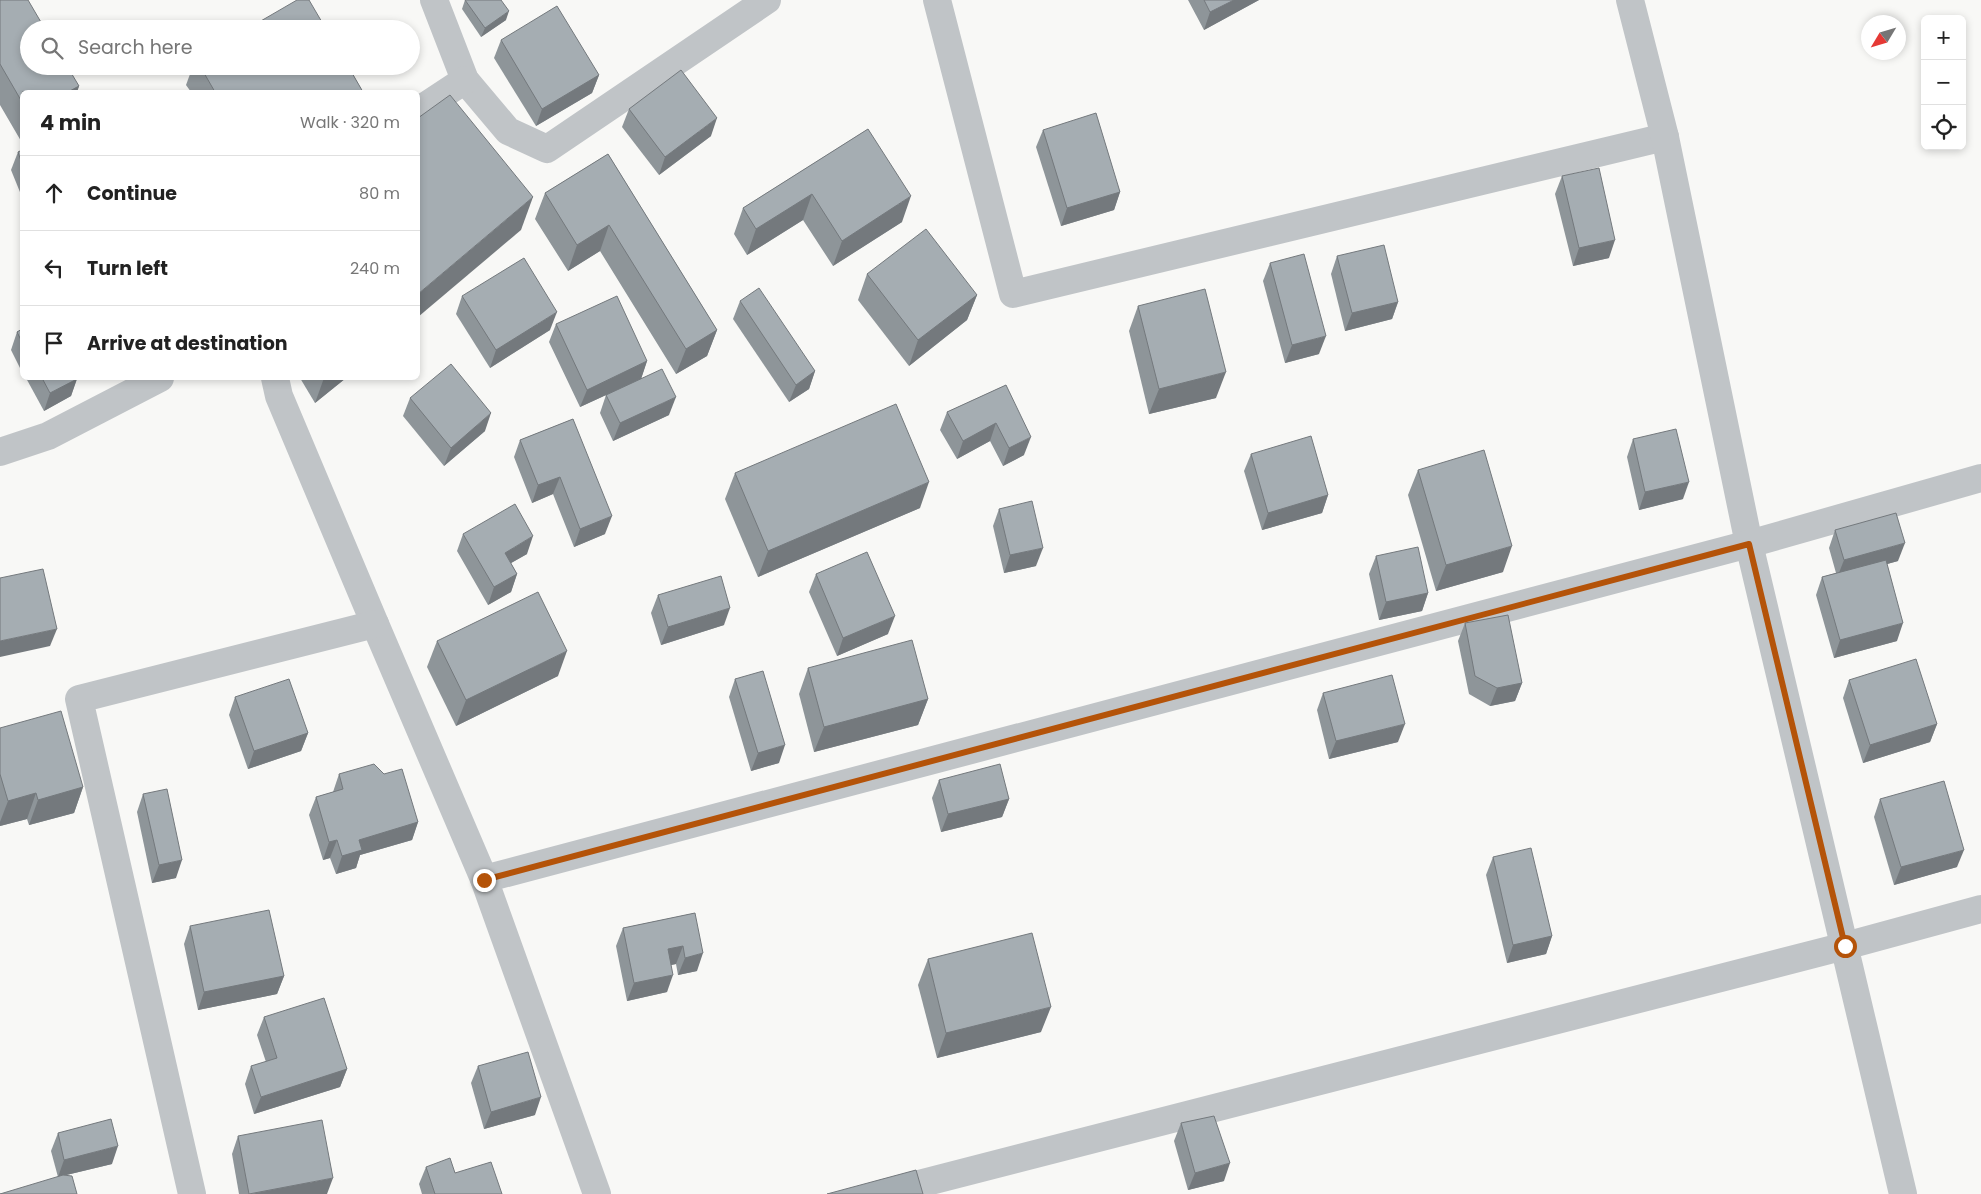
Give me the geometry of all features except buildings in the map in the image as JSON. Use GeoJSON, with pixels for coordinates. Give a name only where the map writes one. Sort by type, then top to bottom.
{"type":"FeatureCollection","features":[{"type":"Feature","properties":{"kind":"street"},"geometry":{"type":"LineString","coordinates":[[434,0],[465,80],[508,132],[547,149],[767,0]]}},
{"type":"Feature","properties":{"kind":"street"},"geometry":{"type":"LineString","coordinates":[[937,0],[1013,294],[1665,138]]}},
{"type":"Feature","properties":{"kind":"street"},"geometry":{"type":"LineString","coordinates":[[1630,0],[1665,138],[1749,544],[1903,1194]]}},
{"type":"Feature","properties":{"kind":"street"},"geometry":{"type":"LineString","coordinates":[[420,110],[465,80]]}},
{"type":"Feature","properties":{"kind":"street"},"geometry":{"type":"LineString","coordinates":[[0,452],[48,436],[156,380]]}},
{"type":"Feature","properties":{"kind":"street"},"geometry":{"type":"LineString","coordinates":[[275,380],[279,396],[484,880],[597,1194]]}},
{"type":"Feature","properties":{"kind":"street"},"geometry":{"type":"LineString","coordinates":[[484,880],[1749,544],[1981,478]]}},
{"type":"Feature","properties":{"kind":"street"},"geometry":{"type":"LineString","coordinates":[[192,1194],[79,699],[375,624]]}},
{"type":"Feature","properties":{"kind":"street"},"geometry":{"type":"LineString","coordinates":[[880,1194],[1845,946],[1981,909]]}},
{"type":"Feature","properties":{"kind":"route"},"geometry":{"type":"LineString","coordinates":[[484,880],[1749,544],[1845,946]]}}]}
